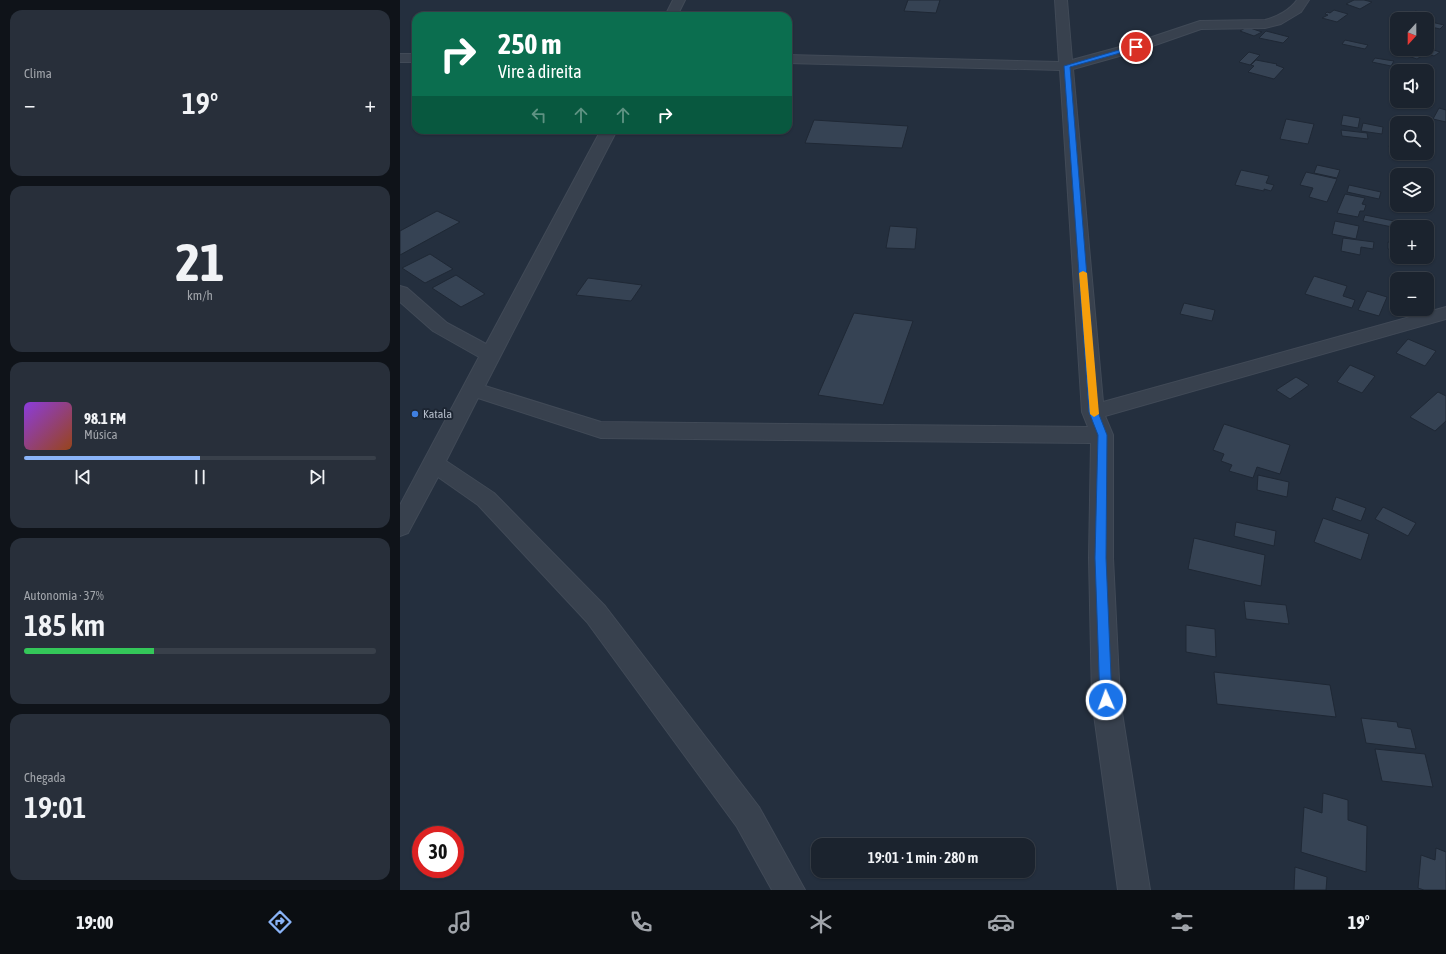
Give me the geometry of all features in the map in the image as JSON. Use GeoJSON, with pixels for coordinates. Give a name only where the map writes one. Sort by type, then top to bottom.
{"type":"FeatureCollection","features":[{"type":"Feature","properties":{"kind":"street"},"geometry":{"type":"LineString","coordinates":[[673,12],[679,0]]}},
{"type":"Feature","properties":{"kind":"street"},"geometry":{"type":"LineString","coordinates":[[1061,0],[1093,412],[1102,435],[1100,558],[1106,700],[1134,890]]}},
{"type":"Feature","properties":{"kind":"street"},"geometry":{"type":"LineString","coordinates":[[792,59],[1067,66],[1107,56],[1200,26],[1265,24],[1277,21],[1297,9],[1303,0]]}},
{"type":"Feature","properties":{"kind":"street"},"geometry":{"type":"LineString","coordinates":[[400,58],[412,58]]}},
{"type":"Feature","properties":{"kind":"street"},"geometry":{"type":"LineString","coordinates":[[400,527],[607,134]]}},
{"type":"Feature","properties":{"kind":"street"},"geometry":{"type":"LineString","coordinates":[[400,292],[440,327],[490,355]]}},
{"type":"Feature","properties":{"kind":"street"},"geometry":{"type":"LineString","coordinates":[[1093,412],[1446,312]]}},
{"type":"Feature","properties":{"kind":"street"},"geometry":{"type":"LineString","coordinates":[[473,389],[593,429],[601,430],[1102,435]]}},
{"type":"Feature","properties":{"kind":"street"},"geometry":{"type":"LineString","coordinates":[[433,463],[486,499],[596,614],[748,817],[789,890]]}},
{"type":"Feature","properties":{"kind":"building"},"geometry":{"type":"Polygon","coordinates":[[[908,0],[940,0],[936,13],[904,11],[908,0]]]}},
{"type":"Feature","properties":{"kind":"building"},"geometry":{"type":"Polygon","coordinates":[[[1354,0],[1372,2],[1360,9],[1346,4],[1354,0]]]}},
{"type":"Feature","properties":{"kind":"building"},"geometry":{"type":"Polygon","coordinates":[[[1334,10],[1348,14],[1337,22],[1322,18],[1328,15],[1325,14],[1327,12],[1330,13],[1334,10]]]}},
{"type":"Feature","properties":{"kind":"building"},"geometry":{"type":"Polygon","coordinates":[[[1434,23],[1444,25],[1440,29],[1434,28],[1434,23]]]}},
{"type":"Feature","properties":{"kind":"building"},"geometry":{"type":"Polygon","coordinates":[[[1247,27],[1262,32],[1254,36],[1240,31],[1247,27]]]}},
{"type":"Feature","properties":{"kind":"building"},"geometry":{"type":"Polygon","coordinates":[[[1266,31],[1289,37],[1283,43],[1259,38],[1266,31]]]}},
{"type":"Feature","properties":{"kind":"building"},"geometry":{"type":"Polygon","coordinates":[[[1345,40],[1368,45],[1365,49],[1342,44],[1345,40]]]}},
{"type":"Feature","properties":{"kind":"building"},"geometry":{"type":"Polygon","coordinates":[[[1434,50],[1440,52],[1434,56],[1434,50]]]}},
{"type":"Feature","properties":{"kind":"building"},"geometry":{"type":"Polygon","coordinates":[[[1249,52],[1260,55],[1250,65],[1239,62],[1249,52]]]}},
{"type":"Feature","properties":{"kind":"building"},"geometry":{"type":"Polygon","coordinates":[[[1408,56],[1422,56],[1417,59],[1408,56]]]}},
{"type":"Feature","properties":{"kind":"building"},"geometry":{"type":"Polygon","coordinates":[[[1375,58],[1394,61],[1390,66],[1372,62],[1375,58]]]}},
{"type":"Feature","properties":{"kind":"building"},"geometry":{"type":"Polygon","coordinates":[[[1256,60],[1277,64],[1276,65],[1284,68],[1274,79],[1248,72],[1254,66],[1251,65],[1256,60]]]}},
{"type":"Feature","properties":{"kind":"building"},"geometry":{"type":"Polygon","coordinates":[[[1439,108],[1446,110],[1446,122],[1434,119],[1439,108]]]}},
{"type":"Feature","properties":{"kind":"building"},"geometry":{"type":"Polygon","coordinates":[[[1343,115],[1360,118],[1358,128],[1341,125],[1343,115]]]}},
{"type":"Feature","properties":{"kind":"building"},"geometry":{"type":"Polygon","coordinates":[[[1286,119],[1314,124],[1308,144],[1280,139],[1286,119]]]}},
{"type":"Feature","properties":{"kind":"building"},"geometry":{"type":"Polygon","coordinates":[[[814,120],[908,126],[902,148],[805,143],[814,120]]]}},
{"type":"Feature","properties":{"kind":"building"},"geometry":{"type":"Polygon","coordinates":[[[1363,123],[1383,127],[1382,134],[1361,131],[1363,123]]]}},
{"type":"Feature","properties":{"kind":"building"},"geometry":{"type":"Polygon","coordinates":[[[1341,130],[1367,133],[1368,139],[1342,136],[1341,130]]]}},
{"type":"Feature","properties":{"kind":"building"},"geometry":{"type":"Polygon","coordinates":[[[1317,165],[1340,170],[1337,178],[1314,173],[1317,165]]]}},
{"type":"Feature","properties":{"kind":"building"},"geometry":{"type":"Polygon","coordinates":[[[1241,170],[1269,176],[1266,183],[1274,185],[1271,191],[1235,185],[1241,170]]]}},
{"type":"Feature","properties":{"kind":"building"},"geometry":{"type":"Polygon","coordinates":[[[1306,172],[1337,179],[1327,202],[1309,197],[1313,188],[1300,185],[1306,172]]]}},
{"type":"Feature","properties":{"kind":"building"},"geometry":{"type":"Polygon","coordinates":[[[1349,185],[1381,192],[1379,199],[1347,192],[1349,185]]]}},
{"type":"Feature","properties":{"kind":"building"},"geometry":{"type":"Polygon","coordinates":[[[1345,194],[1365,198],[1362,204],[1366,205],[1364,211],[1360,211],[1358,217],[1337,213],[1345,194]]]}},
{"type":"Feature","properties":{"kind":"building"},"geometry":{"type":"Polygon","coordinates":[[[437,211],[460,222],[400,255],[400,231],[437,211]]]}},
{"type":"Feature","properties":{"kind":"building"},"geometry":{"type":"Polygon","coordinates":[[[1365,215],[1390,220],[1390,227],[1363,221],[1365,215]]]}},
{"type":"Feature","properties":{"kind":"building"},"geometry":{"type":"Polygon","coordinates":[[[1335,221],[1359,226],[1356,239],[1332,234],[1335,221]]]}},
{"type":"Feature","properties":{"kind":"building"},"geometry":{"type":"Polygon","coordinates":[[[890,226],[917,228],[915,249],[886,248],[890,226]]]}},
{"type":"Feature","properties":{"kind":"building"},"geometry":{"type":"Polygon","coordinates":[[[1343,238],[1374,242],[1373,249],[1361,247],[1360,255],[1341,251],[1343,238]]]}},
{"type":"Feature","properties":{"kind":"building"},"geometry":{"type":"Polygon","coordinates":[[[1388,242],[1390,242],[1390,249],[1388,249],[1388,242]]]}},
{"type":"Feature","properties":{"kind":"building"},"geometry":{"type":"Polygon","coordinates":[[[430,254],[453,269],[425,283],[402,268],[430,254]]]}},
{"type":"Feature","properties":{"kind":"building"},"geometry":{"type":"Polygon","coordinates":[[[456,275],[485,294],[461,307],[432,288],[456,275]]]}},
{"type":"Feature","properties":{"kind":"building"},"geometry":{"type":"Polygon","coordinates":[[[1314,276],[1347,286],[1343,296],[1355,300],[1352,308],[1305,294],[1314,276]]]}},
{"type":"Feature","properties":{"kind":"building"},"geometry":{"type":"Polygon","coordinates":[[[588,278],[642,285],[631,301],[576,295],[588,278]]]}},
{"type":"Feature","properties":{"kind":"building"},"geometry":{"type":"Polygon","coordinates":[[[1367,291],[1387,297],[1379,316],[1358,310],[1367,291]]]}},
{"type":"Feature","properties":{"kind":"building"},"geometry":{"type":"Polygon","coordinates":[[[1184,303],[1215,310],[1212,321],[1180,314],[1184,303]]]}},
{"type":"Feature","properties":{"kind":"building"},"geometry":{"type":"Polygon","coordinates":[[[854,313],[913,321],[883,405],[818,395],[854,313]]]}},
{"type":"Feature","properties":{"kind":"building"},"geometry":{"type":"Polygon","coordinates":[[[1408,339],[1436,351],[1425,366],[1396,353],[1408,339]]]}},
{"type":"Feature","properties":{"kind":"building"},"geometry":{"type":"Polygon","coordinates":[[[1350,365],[1375,376],[1362,393],[1337,382],[1350,365]]]}},
{"type":"Feature","properties":{"kind":"building"},"geometry":{"type":"Polygon","coordinates":[[[1296,377],[1309,385],[1290,399],[1276,390],[1296,377]]]}},
{"type":"Feature","properties":{"kind":"building"},"geometry":{"type":"Polygon","coordinates":[[[1438,392],[1446,396],[1446,421],[1435,431],[1410,417],[1438,392]]]}},
{"type":"Feature","properties":{"kind":"building"},"geometry":{"type":"Polygon","coordinates":[[[1224,424],[1290,445],[1280,474],[1257,467],[1253,478],[1229,471],[1232,465],[1221,461],[1224,454],[1213,450],[1224,424]]]}},
{"type":"Feature","properties":{"kind":"building"},"geometry":{"type":"Polygon","coordinates":[[[1258,475],[1289,482],[1287,497],[1257,490],[1258,475]]]}},
{"type":"Feature","properties":{"kind":"building"},"geometry":{"type":"Polygon","coordinates":[[[1336,497],[1366,508],[1361,521],[1332,510],[1336,497]]]}},
{"type":"Feature","properties":{"kind":"building"},"geometry":{"type":"Polygon","coordinates":[[[1383,507],[1416,523],[1408,536],[1375,519],[1383,507]]]}},
{"type":"Feature","properties":{"kind":"building"},"geometry":{"type":"Polygon","coordinates":[[[1323,518],[1369,534],[1361,560],[1314,542],[1323,518]]]}},
{"type":"Feature","properties":{"kind":"building"},"geometry":{"type":"Polygon","coordinates":[[[1236,522],[1276,531],[1274,546],[1234,536],[1236,522]]]}},
{"type":"Feature","properties":{"kind":"building"},"geometry":{"type":"Polygon","coordinates":[[[1194,538],[1265,555],[1261,586],[1188,569],[1194,538]]]}},
{"type":"Feature","properties":{"kind":"building"},"geometry":{"type":"Polygon","coordinates":[[[1244,601],[1286,605],[1289,624],[1246,619],[1244,601]]]}},
{"type":"Feature","properties":{"kind":"building"},"geometry":{"type":"Polygon","coordinates":[[[1186,625],[1215,629],[1216,657],[1186,652],[1186,625]]]}},
{"type":"Feature","properties":{"kind":"building"},"geometry":{"type":"Polygon","coordinates":[[[1214,672],[1330,685],[1336,717],[1217,704],[1214,672]]]}},
{"type":"Feature","properties":{"kind":"building"},"geometry":{"type":"Polygon","coordinates":[[[1361,718],[1397,722],[1398,727],[1411,729],[1416,749],[1366,743],[1361,718]]]}},
{"type":"Feature","properties":{"kind":"building"},"geometry":{"type":"Polygon","coordinates":[[[1375,749],[1425,754],[1433,787],[1382,781],[1375,749]]]}},
{"type":"Feature","properties":{"kind":"building"},"geometry":{"type":"Polygon","coordinates":[[[1323,793],[1348,800],[1348,820],[1367,826],[1366,872],[1301,852],[1304,807],[1322,813],[1323,793]]]}},
{"type":"Feature","properties":{"kind":"building"},"geometry":{"type":"Polygon","coordinates":[[[1436,848],[1446,852],[1446,890],[1424,890],[1418,888],[1421,855],[1435,860],[1436,848]]]}},
{"type":"Feature","properties":{"kind":"building"},"geometry":{"type":"Polygon","coordinates":[[[1295,867],[1327,877],[1326,890],[1294,890],[1295,867]]]}},
{"type":"Feature","properties":{"kind":"slow traffic"},"geometry":{"type":"LineString","coordinates":[[1083,273],[1094,414]]}},
{"type":"Feature","properties":{"kind":"place","name":"Katala"},"geometry":{"type":"Point","coordinates":[415,414]}},
{"type":"Feature","properties":{"kind":"route"},"geometry":{"type":"LineString","coordinates":[[1106,700],[1100,558],[1102,435],[1093,412],[1067,66],[1136,47]]}}]}
